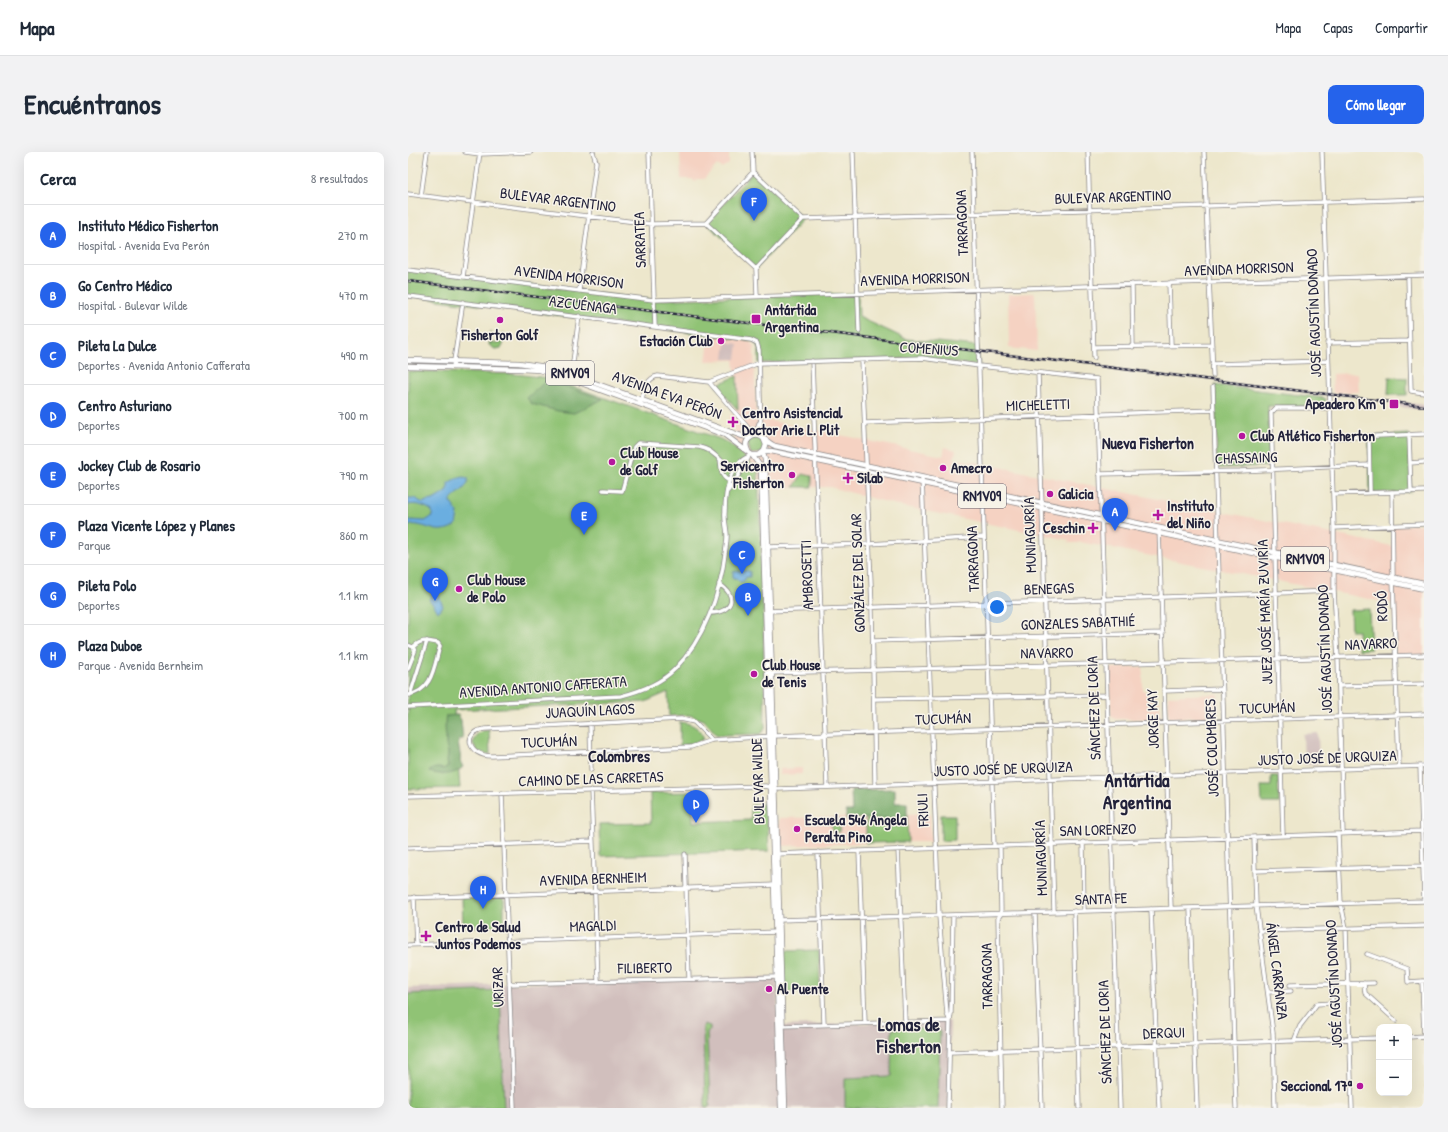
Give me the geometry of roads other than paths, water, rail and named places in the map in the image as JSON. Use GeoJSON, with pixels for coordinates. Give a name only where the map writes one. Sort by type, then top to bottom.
{"type":"FeatureCollection","features":[{"type":"Feature","properties":{"kind":"main road","name":"AVENIDA EVA PERÓN"},"geometry":{"type":"LineString","coordinates":[[408,360],[530,369],[551,373],[724,435],[750,454]]}},
{"type":"Feature","properties":{"kind":"main road","name":"AVENIDA EVA PERÓN"},"geometry":{"type":"LineString","coordinates":[[408,366],[453,364],[531,364],[553,368],[571,373],[742,436],[753,436]]}},
{"type":"Feature","properties":{"kind":"main road","name":"RN1V09"},"geometry":{"type":"LineString","coordinates":[[753,436],[762,438],[772,445],[922,478],[1041,508],[1100,518]]}},
{"type":"Feature","properties":{"kind":"main road"},"geometry":{"type":"LineString","coordinates":[[750,454],[746,444],[753,436]]}},
{"type":"Feature","properties":{"kind":"main road"},"geometry":{"type":"LineString","coordinates":[[762,438],[766,445],[764,452]]}},
{"type":"Feature","properties":{"kind":"main road","name":"RN1V09"},"geometry":{"type":"LineString","coordinates":[[750,454],[759,455],[764,452],[771,451],[923,483],[1041,503],[1160,531],[1393,580],[1424,584]]}},
{"type":"Feature","properties":{"kind":"main road","name":"BULEVAR WILDE"},"geometry":{"type":"LineString","coordinates":[[764,452],[777,932],[785,1108]]}},
{"type":"Feature","properties":{"kind":"main road","name":"BULEVAR WILDE"},"geometry":{"type":"LineString","coordinates":[[750,454],[761,469],[766,547]]}},
{"type":"Feature","properties":{"kind":"main road","name":"RN1V09"},"geometry":{"type":"LineString","coordinates":[[1393,580],[1424,589]]}},
{"type":"Feature","properties":{"kind":"main road","name":"BULEVAR WILDE"},"geometry":{"type":"LineString","coordinates":[[776,885],[779,920],[777,932]]}},
{"type":"Feature","properties":{"kind":"main road","name":"BULEVAR WILDE"},"geometry":{"type":"LineString","coordinates":[[779,977],[781,1108]]}},
{"type":"Feature","properties":{"kind":"street"},"geometry":{"type":"LineString","coordinates":[[421,196],[427,152]]}},
{"type":"Feature","properties":{"kind":"street"},"geometry":{"type":"LineString","coordinates":[[465,152],[531,152]]}},
{"type":"Feature","properties":{"kind":"street"},"geometry":{"type":"LineString","coordinates":[[579,291],[596,162],[593,152]]}},
{"type":"Feature","properties":{"kind":"street","name":"SARRATEA"},"geometry":{"type":"LineString","coordinates":[[649,152],[655,328]]}},
{"type":"Feature","properties":{"kind":"street"},"geometry":{"type":"LineString","coordinates":[[752,152],[753,172],[803,219],[756,269]]}},
{"type":"Feature","properties":{"kind":"street"},"geometry":{"type":"LineString","coordinates":[[853,152],[859,331]]}},
{"type":"Feature","properties":{"kind":"street","name":"TARRAGONA"},"geometry":{"type":"LineString","coordinates":[[972,152],[994,846]]}},
{"type":"Feature","properties":{"kind":"street"},"geometry":{"type":"LineString","coordinates":[[1088,152],[1094,358]]}},
{"type":"Feature","properties":{"kind":"street"},"geometry":{"type":"LineString","coordinates":[[1204,152],[1212,376]]}},
{"type":"Feature","properties":{"kind":"street","name":"JOSÉ AGUSTÍN DONADO"},"geometry":{"type":"LineString","coordinates":[[1322,152],[1334,528],[1334,591],[1340,717],[1340,903],[1346,928],[1352,1108]]}},
{"type":"Feature","properties":{"kind":"street"},"geometry":{"type":"LineString","coordinates":[[463,277],[480,153]]}},
{"type":"Feature","properties":{"kind":"street"},"geometry":{"type":"LineString","coordinates":[[753,172],[706,223],[756,269],[757,296]]}},
{"type":"Feature","properties":{"kind":"street","name":"BULEVAR ARGENTINO"},"geometry":{"type":"LineString","coordinates":[[408,194],[652,224],[706,223]]}},
{"type":"Feature","properties":{"kind":"street","name":"BULEVAR ARGENTINO"},"geometry":{"type":"LineString","coordinates":[[803,219],[1424,199]]}},
{"type":"Feature","properties":{"kind":"street","name":"AVENIDA MORRISON"},"geometry":{"type":"LineString","coordinates":[[408,270],[654,300],[1424,275]]}},
{"type":"Feature","properties":{"kind":"street"},"geometry":{"type":"LineString","coordinates":[[1408,276],[1411,391],[1424,393]]}},
{"type":"Feature","properties":{"kind":"street"},"geometry":{"type":"LineString","coordinates":[[1169,283],[1172,346]]}},
{"type":"Feature","properties":{"kind":"street"},"geometry":{"type":"LineString","coordinates":[[1132,284],[1133,347]]}},
{"type":"Feature","properties":{"kind":"street","name":"AZCUÉNAGA"},"geometry":{"type":"LineString","coordinates":[[408,296],[579,316],[655,328],[747,339],[755,341],[758,346],[759,363]]}},
{"type":"Feature","properties":{"kind":"street"},"geometry":{"type":"LineString","coordinates":[[453,364],[463,302]]}},
{"type":"Feature","properties":{"kind":"street"},"geometry":{"type":"LineString","coordinates":[[570,379],[579,316]]}},
{"type":"Feature","properties":{"kind":"street"},"geometry":{"type":"LineString","coordinates":[[1327,344],[1410,341]]}},
{"type":"Feature","properties":{"kind":"street"},"geometry":{"type":"LineString","coordinates":[[1094,347],[1212,345]]}},
{"type":"Feature","properties":{"kind":"street","name":"COMENIUS"},"geometry":{"type":"LineString","coordinates":[[709,382],[759,363],[922,358],[1097,379]]}},
{"type":"Feature","properties":{"kind":"street","name":"GONZÁLEZ DEL SOLAR"},"geometry":{"type":"LineString","coordinates":[[862,360],[874,670],[875,785]]}},
{"type":"Feature","properties":{"kind":"street","name":"AMBROSETTI"},"geometry":{"type":"LineString","coordinates":[[812,361],[826,787]]}},
{"type":"Feature","properties":{"kind":"street"},"geometry":{"type":"LineString","coordinates":[[1212,364],[1328,361]]}},
{"type":"Feature","properties":{"kind":"street"},"geometry":{"type":"LineString","coordinates":[[759,363],[760,422],[762,438]]}},
{"type":"Feature","properties":{"kind":"street","name":"MUNIAGURRÍA"},"geometry":{"type":"LineString","coordinates":[[1038,372],[1038,417],[1054,912]]}},
{"type":"Feature","properties":{"kind":"street"},"geometry":{"type":"LineString","coordinates":[[640,405],[648,382],[653,376],[709,382],[753,436],[760,422]]}},
{"type":"Feature","properties":{"kind":"street","name":"SÁNCHEZ DE LORIA"},"geometry":{"type":"LineString","coordinates":[[1097,379],[1110,841],[1120,1108]]}},
{"type":"Feature","properties":{"kind":"street","name":"JOSÉ COLOMBRES"},"geometry":{"type":"LineString","coordinates":[[1213,387],[1214,471],[1236,1108]]}},
{"type":"Feature","properties":{"kind":"street","name":"JUEZ JOSÉ MARÍA ZUVIRÍA"},"geometry":{"type":"LineString","coordinates":[[1283,836],[1272,411],[1276,408],[1330,408]]}},
{"type":"Feature","properties":{"kind":"street","name":"MICHELETTI"},"geometry":{"type":"LineString","coordinates":[[865,423],[1213,410]]}},
{"type":"Feature","properties":{"kind":"street"},"geometry":{"type":"LineString","coordinates":[[1409,434],[1411,492]]}},
{"type":"Feature","properties":{"kind":"street"},"geometry":{"type":"LineString","coordinates":[[1331,438],[1424,434]]}},
{"type":"Feature","properties":{"kind":"street"},"geometry":{"type":"LineString","coordinates":[[1369,436],[1370,493]]}},
{"type":"Feature","properties":{"kind":"street"},"geometry":{"type":"LineString","coordinates":[[603,490],[622,491],[634,447],[638,443],[699,447],[708,449],[720,459],[738,465],[742,468]]}},
{"type":"Feature","properties":{"kind":"street","name":"AVENIDA ANTONIO CAFFERATA"},"geometry":{"type":"LineString","coordinates":[[408,708],[621,696],[651,686],[674,670],[698,637],[710,613],[720,584],[727,536],[724,511],[729,480],[738,465],[750,454]]}},
{"type":"Feature","properties":{"kind":"street","name":"AVENIDA ANTONIO CAFFERATA"},"geometry":{"type":"LineString","coordinates":[[727,492],[748,460],[750,454]]}},
{"type":"Feature","properties":{"kind":"street"},"geometry":{"type":"LineString","coordinates":[[720,459],[724,479],[733,483]]}},
{"type":"Feature","properties":{"kind":"street"},"geometry":{"type":"LineString","coordinates":[[1410,463],[1424,462]]}},
{"type":"Feature","properties":{"kind":"street","name":"CHASSAING"},"geometry":{"type":"LineString","coordinates":[[1099,474],[1369,466]]}},
{"type":"Feature","properties":{"kind":"street","name":"FRIULI"},"geometry":{"type":"LineString","coordinates":[[922,478],[939,916],[947,1014],[950,1021]]}},
{"type":"Feature","properties":{"kind":"street"},"geometry":{"type":"LineString","coordinates":[[1333,494],[1424,491]]}},
{"type":"Feature","properties":{"kind":"street","name":"RODÓ"},"geometry":{"type":"LineString","coordinates":[[1392,492],[1393,580],[1399,767]]}},
{"type":"Feature","properties":{"kind":"street"},"geometry":{"type":"LineString","coordinates":[[1334,528],[1424,524]]}},
{"type":"Feature","properties":{"kind":"street","name":"JORGE KAY"},"geometry":{"type":"LineString","coordinates":[[1160,531],[1171,908]]}},
{"type":"Feature","properties":{"kind":"street"},"geometry":{"type":"LineString","coordinates":[[766,547],[869,544],[984,537]]}},
{"type":"Feature","properties":{"kind":"street"},"geometry":{"type":"LineString","coordinates":[[710,613],[718,613],[726,609],[730,604],[730,594],[727,588],[720,584]]}},
{"type":"Feature","properties":{"kind":"street","name":"BENEGAS"},"geometry":{"type":"LineString","coordinates":[[768,611],[1334,591]]}},
{"type":"Feature","properties":{"kind":"street","name":"GONZALES SABATHIÉ"},"geometry":{"type":"LineString","coordinates":[[873,641],[1163,633]]}},
{"type":"Feature","properties":{"kind":"street"},"geometry":{"type":"LineString","coordinates":[[409,695],[427,641]]}},
{"type":"Feature","properties":{"kind":"street"},"geometry":{"type":"LineString","coordinates":[[408,669],[415,651],[414,647],[419,642],[427,641],[438,643],[440,646],[428,684],[422,690],[409,695]]}},
{"type":"Feature","properties":{"kind":"street"},"geometry":{"type":"LineString","coordinates":[[408,645],[414,647]]}},
{"type":"Feature","properties":{"kind":"street","name":"NAVARRO"},"geometry":{"type":"LineString","coordinates":[[770,673],[1424,655]]}},
{"type":"Feature","properties":{"kind":"street"},"geometry":{"type":"LineString","coordinates":[[1339,686],[1424,684]]}},
{"type":"Feature","properties":{"kind":"street"},"geometry":{"type":"LineString","coordinates":[[1164,690],[1222,689]]}},
{"type":"Feature","properties":{"kind":"street"},"geometry":{"type":"LineString","coordinates":[[874,699],[1106,695]]}},
{"type":"Feature","properties":{"kind":"street","name":"TUCUMÁN"},"geometry":{"type":"LineString","coordinates":[[471,743],[477,753],[484,756],[691,747],[712,740],[771,737],[1424,714]]}},
{"type":"Feature","properties":{"kind":"street","name":"JUAQUÍN LAGOS"},"geometry":{"type":"LineString","coordinates":[[471,743],[472,735],[480,729],[681,719],[694,722],[712,740]]}},
{"type":"Feature","properties":{"kind":"street"},"geometry":{"type":"LineString","coordinates":[[590,723],[591,770]]}},
{"type":"Feature","properties":{"kind":"street"},"geometry":{"type":"LineString","coordinates":[[1422,766],[1424,901]]}},
{"type":"Feature","properties":{"kind":"street","name":"JUSTO JOSÉ DE URQUIZA"},"geometry":{"type":"LineString","coordinates":[[773,787],[826,787],[1422,766]]}},
{"type":"Feature","properties":{"kind":"street","name":"CAMINO DE LAS CARRETAS"},"geometry":{"type":"LineString","coordinates":[[408,796],[591,790],[773,787]]}},
{"type":"Feature","properties":{"kind":"street"},"geometry":{"type":"LineString","coordinates":[[591,790],[598,981]]}},
{"type":"Feature","properties":{"kind":"street","name":"URIZAR"},"geometry":{"type":"LineString","coordinates":[[502,793],[514,1108]]}},
{"type":"Feature","properties":{"kind":"street","name":"SAN LORENZO"},"geometry":{"type":"LineString","coordinates":[[775,854],[1423,831]]}},
{"type":"Feature","properties":{"kind":"street","name":"ÁNGEL CARRANZA"},"geometry":{"type":"LineString","coordinates":[[1254,837],[1256,906],[1273,1041],[1275,1108]]}},
{"type":"Feature","properties":{"kind":"street"},"geometry":{"type":"LineString","coordinates":[[408,848],[593,841]]}},
{"type":"Feature","properties":{"kind":"street"},"geometry":{"type":"LineString","coordinates":[[1083,842],[1084,911]]}},
{"type":"Feature","properties":{"kind":"street","name":"TARRAGONA"},"geometry":{"type":"LineString","coordinates":[[1000,846],[1001,914],[998,918],[1002,1108]]}},
{"type":"Feature","properties":{"kind":"street"},"geometry":{"type":"LineString","coordinates":[[898,849],[902,916],[905,1022]]}},
{"type":"Feature","properties":{"kind":"street"},"geometry":{"type":"LineString","coordinates":[[859,851],[865,1023]]}},
{"type":"Feature","properties":{"kind":"street"},"geometry":{"type":"LineString","coordinates":[[818,852],[824,1024]]}},
{"type":"Feature","properties":{"kind":"street"},"geometry":{"type":"LineString","coordinates":[[685,854],[689,979]]}},
{"type":"Feature","properties":{"kind":"street"},"geometry":{"type":"LineString","coordinates":[[1255,871],[1424,866]]}},
{"type":"Feature","properties":{"kind":"street","name":"AVENIDA BERNHEIM"},"geometry":{"type":"LineString","coordinates":[[408,898],[776,885]]}},
{"type":"Feature","properties":{"kind":"street"},"geometry":{"type":"LineString","coordinates":[[414,897],[416,945]]}},
{"type":"Feature","properties":{"kind":"street","name":"SANTA FE"},"geometry":{"type":"LineString","coordinates":[[779,920],[1424,901]]}},
{"type":"Feature","properties":{"kind":"street"},"geometry":{"type":"LineString","coordinates":[[1190,908],[1197,1108]]}},
{"type":"Feature","properties":{"kind":"street"},"geometry":{"type":"LineString","coordinates":[[1151,909],[1159,1108]]}},
{"type":"Feature","properties":{"kind":"street"},"geometry":{"type":"LineString","coordinates":[[1074,911],[1079,1108]]}},
{"type":"Feature","properties":{"kind":"street"},"geometry":{"type":"LineString","coordinates":[[1036,913],[1042,1108]]}},
{"type":"Feature","properties":{"kind":"street"},"geometry":{"type":"LineString","coordinates":[[948,1108],[953,915]]}},
{"type":"Feature","properties":{"kind":"street"},"geometry":{"type":"LineString","coordinates":[[1260,931],[1424,926]]}},
{"type":"Feature","properties":{"kind":"street","name":"MAGALDI"},"geometry":{"type":"LineString","coordinates":[[408,945],[777,932]]}},
{"type":"Feature","properties":{"kind":"street"},"geometry":{"type":"LineString","coordinates":[[1367,954],[1407,969],[1408,982],[1423,981],[1424,1036],[1412,1037]]}},
{"type":"Feature","properties":{"kind":"street","name":"FILIBERTO"},"geometry":{"type":"LineString","coordinates":[[509,984],[779,977]]}},
{"type":"Feature","properties":{"kind":"street"},"geometry":{"type":"LineString","coordinates":[[1364,983],[1365,993],[1396,1021]]}},
{"type":"Feature","properties":{"kind":"street"},"geometry":{"type":"LineString","coordinates":[[1290,985],[1374,983]]}},
{"type":"Feature","properties":{"kind":"street"},"geometry":{"type":"LineString","coordinates":[[1294,1041],[1300,1026],[1317,1004],[1332,1003],[1332,984]]}},
{"type":"Feature","properties":{"kind":"street"},"geometry":{"type":"LineString","coordinates":[[1268,992],[1291,991]]}},
{"type":"Feature","properties":{"kind":"street"},"geometry":{"type":"LineString","coordinates":[[782,1026],[950,1021]]}},
{"type":"Feature","properties":{"kind":"street","name":"DERQUI"},"geometry":{"type":"LineString","coordinates":[[950,1052],[1376,1038]]}},
{"type":"Feature","properties":{"kind":"water"},"geometry":{"type":"Polygon","coordinates":[[[463,477],[468,478],[467,484],[451,500],[451,503],[458,513],[456,525],[445,530],[437,530],[417,525],[408,526],[408,520],[425,521],[432,516],[432,511],[421,505],[408,505],[408,498],[414,498],[423,503],[433,500],[448,491],[448,483],[463,477]]]}},
{"type":"Feature","properties":{"kind":"water"},"geometry":{"type":"Polygon","coordinates":[[[733,571],[750,571],[750,577],[746,577],[744,581],[740,582],[736,578],[733,578],[733,571]]]}},
{"type":"Feature","properties":{"kind":"water"},"geometry":{"type":"Polygon","coordinates":[[[438,591],[443,606],[438,612],[429,600],[433,592],[438,591]]]}},
{"type":"Feature","properties":{"kind":"railway"},"geometry":{"type":"LineString","coordinates":[[408,281],[1424,406]]}},
{"type":"Feature","properties":{"kind":"place","name":"Plaza Vicente López y Planes"},"geometry":{"type":"Point","coordinates":[754,221]}},
{"type":"Feature","properties":{"kind":"place","name":"Antártida Argentina"},"geometry":{"type":"Point","coordinates":[756,319]}},
{"type":"Feature","properties":{"kind":"place","name":"Fisherton Golf"},"geometry":{"type":"Point","coordinates":[500,320]}},
{"type":"Feature","properties":{"kind":"place","name":"Estación Club"},"geometry":{"type":"Point","coordinates":[721,341]}},
{"type":"Feature","properties":{"kind":"place","name":"Apeadero Km 9"},"geometry":{"type":"Point","coordinates":[1394,404]}},
{"type":"Feature","properties":{"kind":"place","name":"Centro Asistencial Doctor Arie L. Plit"},"geometry":{"type":"Point","coordinates":[733,422]}},
{"type":"Feature","properties":{"kind":"place","name":"Club Atlético Fisherton"},"geometry":{"type":"Point","coordinates":[1242,436]}},
{"type":"Feature","properties":{"kind":"place","name":"Club House de Golf"},"geometry":{"type":"Point","coordinates":[612,462]}},
{"type":"Feature","properties":{"kind":"place","name":"Amecro"},"geometry":{"type":"Point","coordinates":[943,468]}},
{"type":"Feature","properties":{"kind":"place","name":"Servicentro Fisherton"},"geometry":{"type":"Point","coordinates":[792,475]}},
{"type":"Feature","properties":{"kind":"place","name":"Silab"},"geometry":{"type":"Point","coordinates":[848,478]}},
{"type":"Feature","properties":{"kind":"place","name":"Galicia"},"geometry":{"type":"Point","coordinates":[1050,494]}},
{"type":"Feature","properties":{"kind":"place","name":"Instituto del Niño"},"geometry":{"type":"Point","coordinates":[1158,515]}},
{"type":"Feature","properties":{"kind":"place","name":"Ceschin"},"geometry":{"type":"Point","coordinates":[1093,528]}},
{"type":"Feature","properties":{"kind":"place","name":"Instituto Médico Fisherton"},"geometry":{"type":"Point","coordinates":[1115,531]}},
{"type":"Feature","properties":{"kind":"place","name":"Jockey Club de Rosario"},"geometry":{"type":"Point","coordinates":[584,535]}},
{"type":"Feature","properties":{"kind":"place","name":"Pileta La Dulce"},"geometry":{"type":"Point","coordinates":[742,574]}},
{"type":"Feature","properties":{"kind":"place","name":"Club House de Polo"},"geometry":{"type":"Point","coordinates":[459,589]}},
{"type":"Feature","properties":{"kind":"place","name":"Pileta Polo"},"geometry":{"type":"Point","coordinates":[435,601]}},
{"type":"Feature","properties":{"kind":"place","name":"Go Centro Médico"},"geometry":{"type":"Point","coordinates":[748,616]}},
{"type":"Feature","properties":{"kind":"place","name":"Club House de Tenis"},"geometry":{"type":"Point","coordinates":[754,674]}},
{"type":"Feature","properties":{"kind":"place","name":"Centro Asturiano"},"geometry":{"type":"Point","coordinates":[696,823]}},
{"type":"Feature","properties":{"kind":"place","name":"Escuela 546 Ángela Peralta Pino"},"geometry":{"type":"Point","coordinates":[797,829]}},
{"type":"Feature","properties":{"kind":"place","name":"Plaza Duboe"},"geometry":{"type":"Point","coordinates":[483,909]}},
{"type":"Feature","properties":{"kind":"place","name":"Centro de Salud Juntos Podemos"},"geometry":{"type":"Point","coordinates":[426,936]}},
{"type":"Feature","properties":{"kind":"place","name":"Al Puente"},"geometry":{"type":"Point","coordinates":[769,989]}},
{"type":"Feature","properties":{"kind":"place","name":"Seccional 17ª"},"geometry":{"type":"Point","coordinates":[1360,1086]}},
{"type":"Feature","properties":{"kind":"district","name":"Nueva Fisherton"},"geometry":{"type":"Point","coordinates":[1148,443]}},
{"type":"Feature","properties":{"kind":"district","name":"Colombres"},"geometry":{"type":"Point","coordinates":[619,756]}},
{"type":"Feature","properties":{"kind":"district","name":"Antártida Argentina"},"geometry":{"type":"Point","coordinates":[1137,791]}},
{"type":"Feature","properties":{"kind":"district","name":"Lomas de Fisherton"},"geometry":{"type":"Point","coordinates":[909,1035]}}]}
